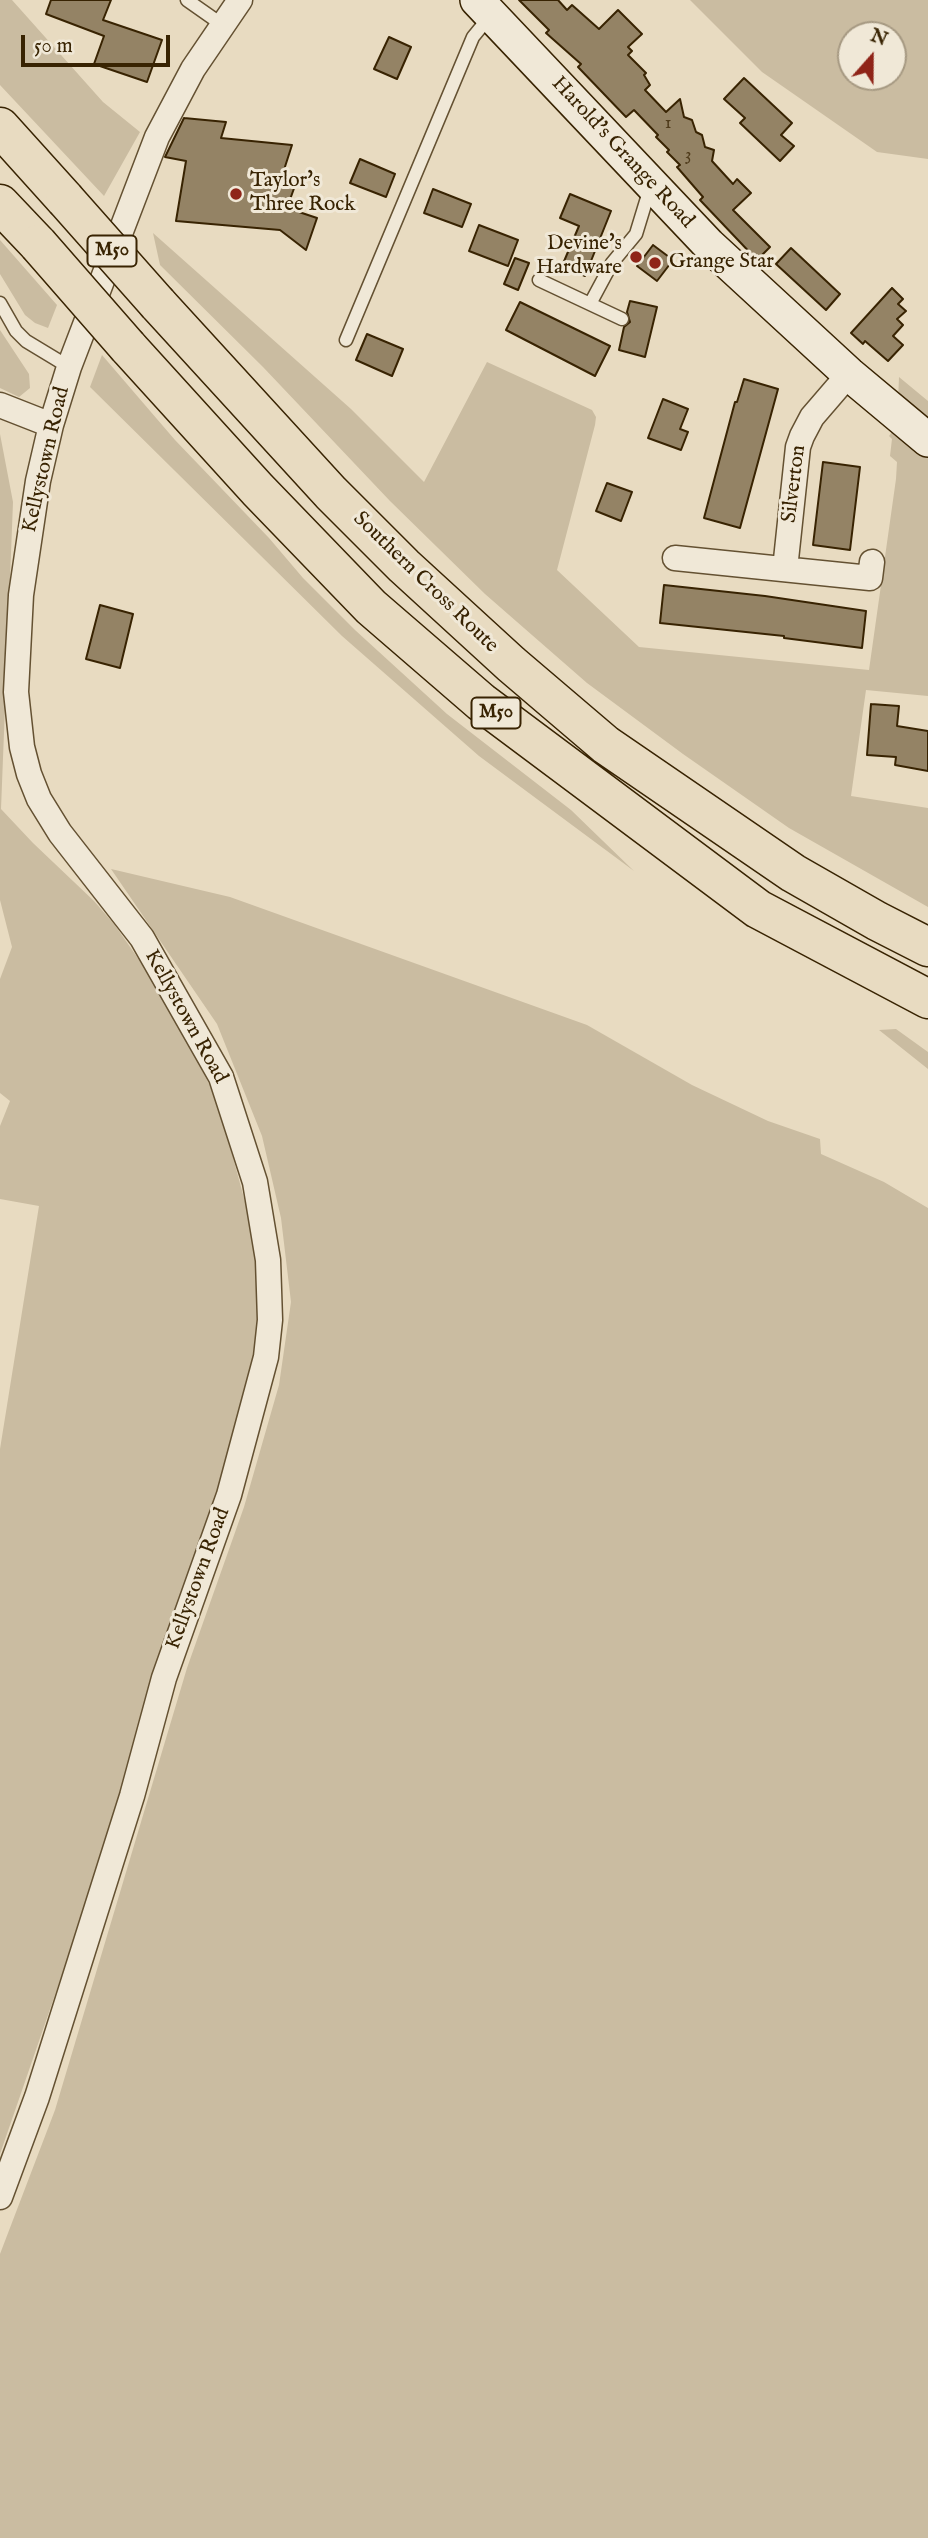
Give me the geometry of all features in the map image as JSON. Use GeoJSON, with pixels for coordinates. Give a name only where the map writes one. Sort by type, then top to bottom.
{"type":"FeatureCollection","features":[{"type":"Feature","properties":{"kind":"highway","name":"Southern Cross Route"},"geometry":{"type":"LineString","coordinates":[[0,127],[331,493],[395,557],[511,664],[606,745],[793,873],[877,922],[928,947]]}},
{"type":"Feature","properties":{"kind":"highway","name":"M50"},"geometry":{"type":"LineString","coordinates":[[0,204],[258,491],[371,607],[481,702],[758,909],[928,999]]}},
{"type":"Feature","properties":{"kind":"street","name":"Kellystown Road"},"geometry":{"type":"LineString","coordinates":[[0,2197],[37,2097],[132,1796],[164,1678],[229,1494],[266,1357],[270,1320],[268,1260],[257,1193],[242,1137],[221,1077],[142,939],[60,833],[39,799],[22,747],[16,692],[21,595],[38,481],[51,425],[69,367],[157,137],[193,69],[240,0]]}},
{"type":"Feature","properties":{"kind":"street","name":"Harold's Grange Road"},"geometry":{"type":"LineString","coordinates":[[484,7],[656,189],[759,292],[849,374],[928,440]]}},
{"type":"Feature","properties":{"kind":"street","name":"Silverton"},"geometry":{"type":"LineString","coordinates":[[785,569],[798,447],[812,417],[849,374]]}},
{"type":"Feature","properties":{"kind":"street"},"geometry":{"type":"LineString","coordinates":[[0,405],[51,425]]}},
{"type":"Feature","properties":{"kind":"street"},"geometry":{"type":"LineString","coordinates":[[675,558],[870,578],[872,562]]}},
{"type":"Feature","properties":{"kind":"lane"},"geometry":{"type":"LineString","coordinates":[[187,0],[223,26]]}},
{"type":"Feature","properties":{"kind":"lane"},"geometry":{"type":"LineString","coordinates":[[346,340],[484,7]]}},
{"type":"Feature","properties":{"kind":"lane"},"geometry":{"type":"LineString","coordinates":[[590,304],[612,264],[636,234],[647,198],[656,189]]}},
{"type":"Feature","properties":{"kind":"lane"},"geometry":{"type":"LineString","coordinates":[[539,279],[622,319]]}},
{"type":"Feature","properties":{"kind":"lane"},"geometry":{"type":"LineString","coordinates":[[0,303],[16,331],[26,341],[69,367]]}},
{"type":"Feature","properties":{"kind":"shaded area"},"geometry":{"type":"Polygon","coordinates":[[[0,0],[12,0],[103,102],[140,132],[104,196],[0,85],[0,0]]]}},
{"type":"Feature","properties":{"kind":"shaded area"},"geometry":{"type":"Polygon","coordinates":[[[690,0],[928,0],[928,159],[877,152],[762,72],[690,0]]]}},
{"type":"Feature","properties":{"kind":"shaded area"},"geometry":{"type":"Polygon","coordinates":[[[153,233],[351,409],[424,482],[487,362],[592,410],[596,417],[595,425],[557,570],[639,647],[869,670],[896,479],[897,462],[890,456],[892,439],[889,436],[895,428],[928,454],[928,696],[866,690],[851,796],[928,808],[928,907],[789,828],[587,683],[485,594],[390,501],[263,367],[160,265],[153,233]]]}},
{"type":"Feature","properties":{"kind":"shaded area"},"geometry":{"type":"Polygon","coordinates":[[[0,240],[57,305],[48,328],[25,315],[0,274],[0,240]]]}},
{"type":"Feature","properties":{"kind":"shaded area"},"geometry":{"type":"Polygon","coordinates":[[[0,330],[29,374],[30,388],[19,397],[0,388],[0,330]]]}},
{"type":"Feature","properties":{"kind":"shaded area"},"geometry":{"type":"Polygon","coordinates":[[[102,355],[175,440],[355,630],[447,714],[571,810],[634,871],[479,756],[342,636],[90,387],[102,355]]]}},
{"type":"Feature","properties":{"kind":"shaded area"},"geometry":{"type":"Polygon","coordinates":[[[899,377],[928,401],[928,427],[898,402],[899,377]]]}},
{"type":"Feature","properties":{"kind":"shaded area"},"geometry":{"type":"Polygon","coordinates":[[[0,434],[13,502],[1,809],[114,924],[149,974],[188,1042],[218,1102],[248,1213],[258,1277],[257,1341],[237,1430],[67,1960],[0,2154],[0,1449],[39,1206],[0,1199],[0,1126],[10,1101],[0,1093],[0,979],[12,947],[0,900],[0,434]]]}},
{"type":"Feature","properties":{"kind":"shaded area"},"geometry":{"type":"Polygon","coordinates":[[[111,869],[230,897],[587,1025],[692,1085],[768,1121],[820,1139],[821,1154],[884,1182],[928,1208],[928,2538],[0,2538],[0,2254],[55,2110],[187,1668],[244,1507],[279,1385],[291,1302],[281,1218],[262,1136],[217,1024],[111,869]]]}},
{"type":"Feature","properties":{"kind":"shaded area"},"geometry":{"type":"Polygon","coordinates":[[[896,1029],[928,1052],[928,1069],[879,1030],[896,1029]]]}},
{"type":"Feature","properties":{"kind":"building"},"geometry":{"type":"Polygon","coordinates":[[[51,0],[111,0],[103,20],[162,40],[147,82],[94,64],[104,36],[46,14],[51,0]]]}},
{"type":"Feature","properties":{"kind":"building"},"geometry":{"type":"Polygon","coordinates":[[[519,0],[558,0],[567,10],[572,5],[599,29],[618,10],[642,34],[628,47],[632,51],[628,55],[646,73],[644,75],[650,85],[645,90],[666,112],[680,99],[684,117],[692,120],[696,132],[702,135],[705,147],[714,150],[712,161],[733,184],[737,179],[751,193],[733,210],[770,247],[757,260],[700,200],[703,197],[677,167],[680,165],[656,137],[658,135],[634,110],[626,117],[578,67],[581,64],[546,33],[549,30],[519,0]]]}},
{"type":"Feature","properties":{"kind":"building"},"geometry":{"type":"Polygon","coordinates":[[[389,37],[411,47],[397,79],[374,69],[389,37]]]}},
{"type":"Feature","properties":{"kind":"building"},"geometry":{"type":"Polygon","coordinates":[[[744,78],[792,123],[781,135],[794,146],[780,161],[740,123],[745,118],[724,99],[744,78]]]}},
{"type":"Feature","properties":{"kind":"building","name":"Taylor's Three Rock"},"geometry":{"type":"Polygon","coordinates":[[[184,118],[226,122],[221,138],[292,145],[282,176],[297,180],[287,208],[317,218],[306,250],[280,230],[176,221],[186,161],[165,157],[184,118]]]}},
{"type":"Feature","properties":{"kind":"building"},"geometry":{"type":"Polygon","coordinates":[[[360,159],[395,174],[386,197],[350,183],[360,159]]]}},
{"type":"Feature","properties":{"kind":"building"},"geometry":{"type":"Polygon","coordinates":[[[433,189],[471,204],[462,227],[424,213],[433,189]]]}},
{"type":"Feature","properties":{"kind":"building"},"geometry":{"type":"Polygon","coordinates":[[[570,194],[611,211],[585,276],[562,266],[579,226],[560,218],[570,194]]]}},
{"type":"Feature","properties":{"kind":"building"},"geometry":{"type":"Polygon","coordinates":[[[479,225],[518,240],[508,266],[469,251],[479,225]]]}},
{"type":"Feature","properties":{"kind":"building","name":"Grange Star"},"geometry":{"type":"Polygon","coordinates":[[[653,245],[673,260],[657,281],[637,266],[653,245]]]}},
{"type":"Feature","properties":{"kind":"building"},"geometry":{"type":"Polygon","coordinates":[[[791,248],[840,294],[826,310],[776,264],[791,248]]]}},
{"type":"Feature","properties":{"kind":"building"},"geometry":{"type":"Polygon","coordinates":[[[515,258],[529,263],[518,290],[504,284],[515,258]]]}},
{"type":"Feature","properties":{"kind":"building"},"geometry":{"type":"Polygon","coordinates":[[[892,288],[903,299],[898,304],[906,311],[897,319],[903,325],[893,336],[903,345],[888,361],[851,333],[892,288]]]}},
{"type":"Feature","properties":{"kind":"building"},"geometry":{"type":"Polygon","coordinates":[[[630,301],[657,307],[645,357],[619,350],[624,327],[630,322],[627,312],[630,301]]]}},
{"type":"Feature","properties":{"kind":"building"},"geometry":{"type":"Polygon","coordinates":[[[520,302],[610,346],[595,376],[506,330],[520,302]]]}},
{"type":"Feature","properties":{"kind":"building"},"geometry":{"type":"Polygon","coordinates":[[[367,334],[403,349],[392,376],[356,360],[367,334]]]}},
{"type":"Feature","properties":{"kind":"building"},"geometry":{"type":"Polygon","coordinates":[[[744,379],[778,389],[740,528],[704,518],[735,402],[744,379]]]}},
{"type":"Feature","properties":{"kind":"building"},"geometry":{"type":"Polygon","coordinates":[[[663,399],[688,409],[680,429],[688,432],[681,450],[648,438],[663,399]]]}},
{"type":"Feature","properties":{"kind":"building"},"geometry":{"type":"Polygon","coordinates":[[[823,462],[860,467],[850,550],[813,545],[823,462]]]}},
{"type":"Feature","properties":{"kind":"building"},"geometry":{"type":"Polygon","coordinates":[[[607,483],[632,492],[621,521],[596,511],[607,483]]]}},
{"type":"Feature","properties":{"kind":"building"},"geometry":{"type":"Polygon","coordinates":[[[664,585],[866,611],[862,648],[784,636],[660,623],[664,585]]]}},
{"type":"Feature","properties":{"kind":"building"},"geometry":{"type":"Polygon","coordinates":[[[100,605],[133,614],[120,668],[86,659],[100,605]]]}},
{"type":"Feature","properties":{"kind":"building"},"geometry":{"type":"Polygon","coordinates":[[[871,704],[899,706],[897,726],[928,731],[928,771],[895,765],[896,757],[867,755],[871,704]]]}},
{"type":"Feature","properties":{"kind":"place","name":"Taylor's Three Rock"},"geometry":{"type":"Point","coordinates":[236,194]}},
{"type":"Feature","properties":{"kind":"place","name":"Devine's Hardware"},"geometry":{"type":"Point","coordinates":[636,257]}},
{"type":"Feature","properties":{"kind":"place","name":"Grange Star"},"geometry":{"type":"Point","coordinates":[655,263]}}]}
